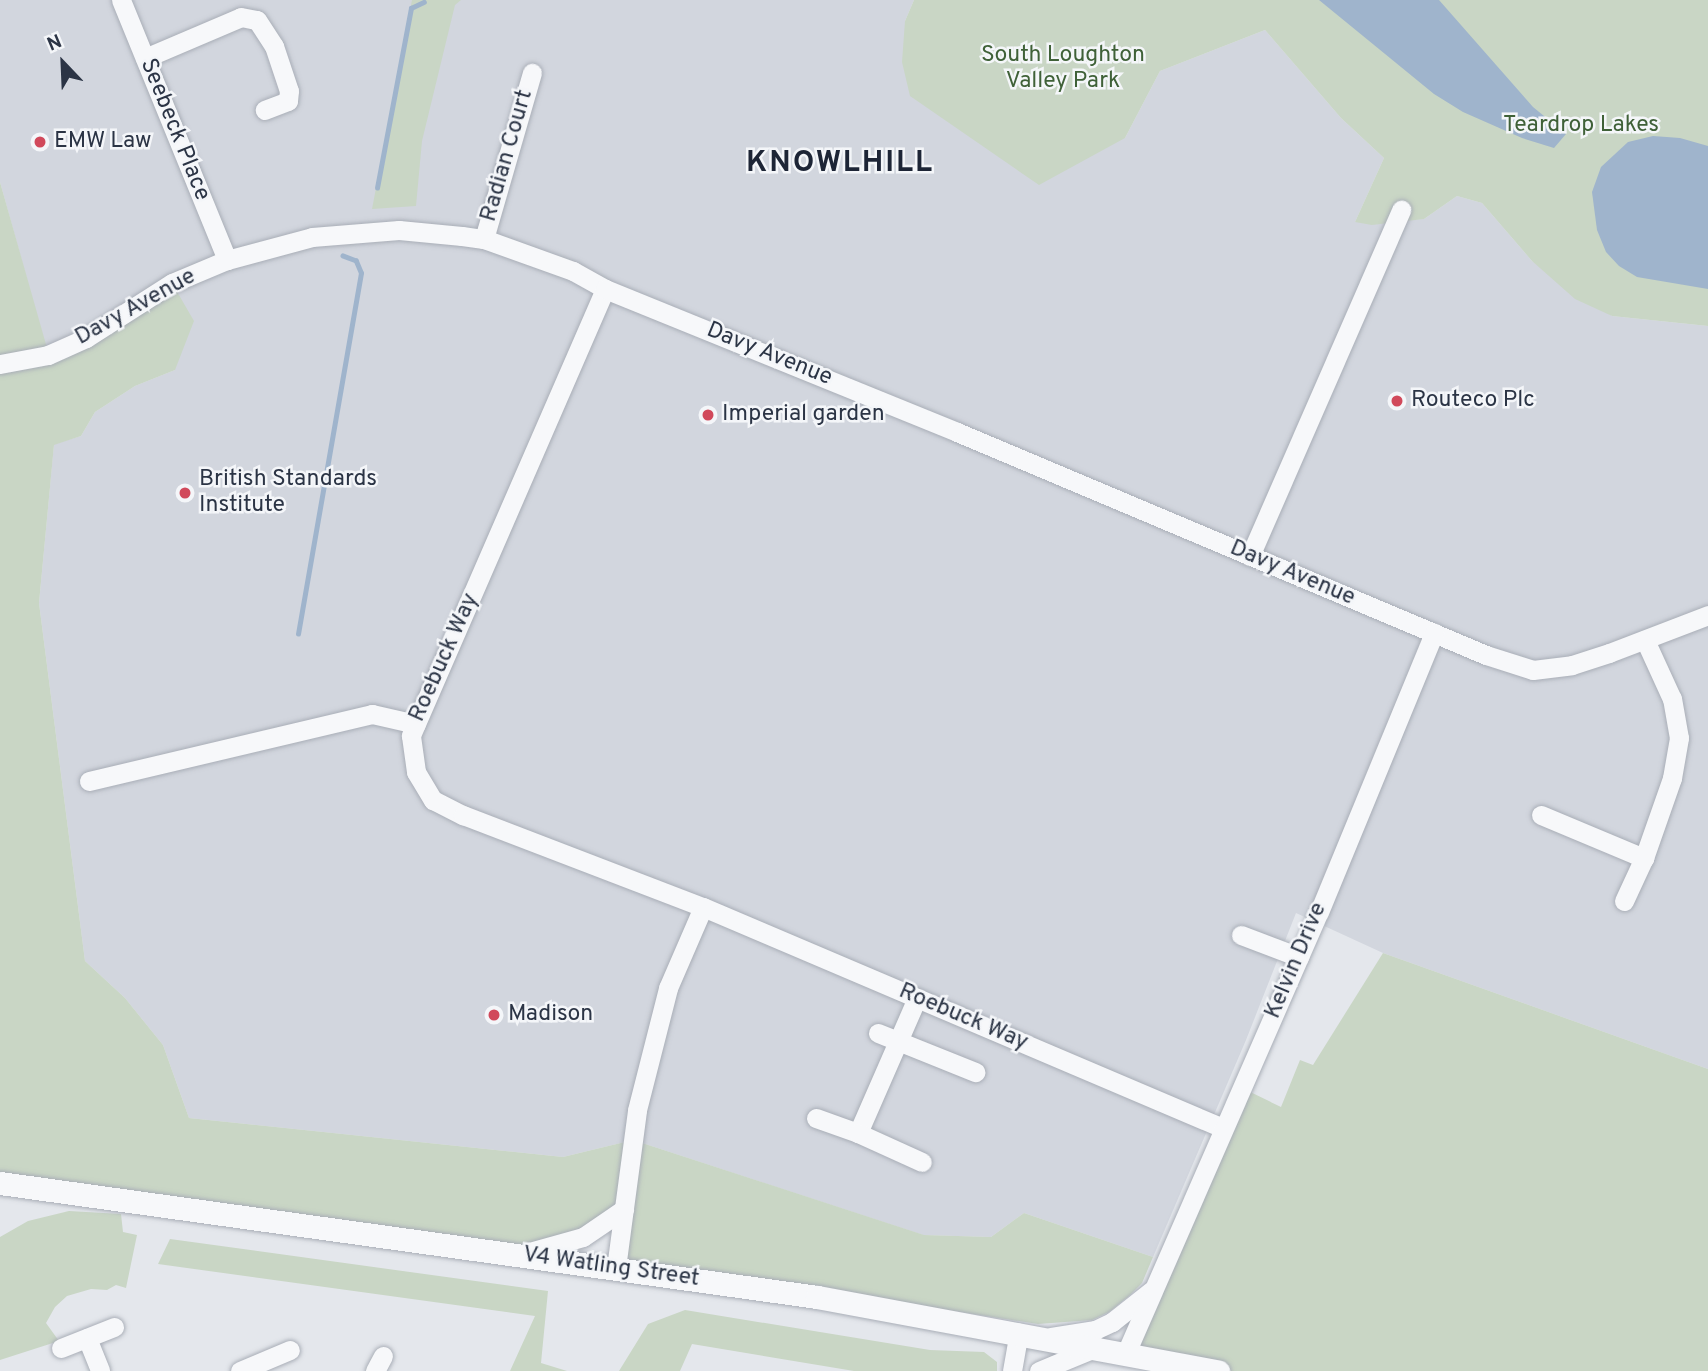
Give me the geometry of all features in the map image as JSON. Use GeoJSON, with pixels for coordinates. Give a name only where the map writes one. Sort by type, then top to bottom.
{"type":"FeatureCollection","features":[{"type":"Feature","properties":{"kind":"street","name":"Seebeck Place"},"geometry":{"type":"LineString","coordinates":[[121,0],[227,260]]}},
{"type":"Feature","properties":{"kind":"street"},"geometry":{"type":"LineString","coordinates":[[145,58],[241,17],[257,20],[274,46],[289,91],[288,101],[265,110]]}},
{"type":"Feature","properties":{"kind":"street","name":"Radian Court"},"geometry":{"type":"LineString","coordinates":[[484,239],[532,73]]}},
{"type":"Feature","properties":{"kind":"street"},"geometry":{"type":"LineString","coordinates":[[1250,556],[1401,210]]}},
{"type":"Feature","properties":{"kind":"street","name":"Davy Avenue"},"geometry":{"type":"LineString","coordinates":[[0,364],[10,358],[48,355],[86,338],[172,283],[227,260],[312,237],[399,230],[484,239],[573,271],[605,289],[957,432],[1434,634],[1533,670],[1572,665],[1708,615]]}},
{"type":"Feature","properties":{"kind":"street","name":"Roebuck Way"},"geometry":{"type":"LineString","coordinates":[[605,289],[411,736],[416,772],[433,800],[463,815],[703,907],[1223,1128]]}},
{"type":"Feature","properties":{"kind":"street","name":"Kelvin Drive"},"geometry":{"type":"LineString","coordinates":[[1126,1353],[1299,957],[1434,634]]}},
{"type":"Feature","properties":{"kind":"street"},"geometry":{"type":"LineString","coordinates":[[1625,901],[1644,858],[1672,778],[1679,738],[1672,699],[1645,640]]}},
{"type":"Feature","properties":{"kind":"street"},"geometry":{"type":"LineString","coordinates":[[89,781],[372,714],[416,724]]}},
{"type":"Feature","properties":{"kind":"street"},"geometry":{"type":"LineString","coordinates":[[1541,815],[1644,858]]}},
{"type":"Feature","properties":{"kind":"street"},"geometry":{"type":"LineString","coordinates":[[616,1268],[638,1110],[668,988],[703,907]]}},
{"type":"Feature","properties":{"kind":"street"},"geometry":{"type":"LineString","coordinates":[[1241,936],[1299,957]]}},
{"type":"Feature","properties":{"kind":"street"},"geometry":{"type":"LineString","coordinates":[[858,1133],[917,999]]}},
{"type":"Feature","properties":{"kind":"street"},"geometry":{"type":"LineString","coordinates":[[878,1033],[975,1072]]}},
{"type":"Feature","properties":{"kind":"street"},"geometry":{"type":"LineString","coordinates":[[817,1118],[922,1162]]}},
{"type":"Feature","properties":{"kind":"street","name":"V4 Watling Street"},"geometry":{"type":"LineString","coordinates":[[0,1183],[817,1297],[1218,1371]]}},
{"type":"Feature","properties":{"kind":"street"},"geometry":{"type":"LineString","coordinates":[[518,1255],[583,1237],[624,1209]]}},
{"type":"Feature","properties":{"kind":"street","name":"Kelvin Drive"},"geometry":{"type":"LineString","coordinates":[[1047,1338],[1095,1330],[1112,1322],[1156,1287]]}},
{"type":"Feature","properties":{"kind":"street"},"geometry":{"type":"LineString","coordinates":[[61,1348],[114,1327]]}},
{"type":"Feature","properties":{"kind":"street"},"geometry":{"type":"LineString","coordinates":[[1012,1371],[1019,1333]]}},
{"type":"Feature","properties":{"kind":"street"},"geometry":{"type":"LineString","coordinates":[[87,1338],[100,1371]]}},
{"type":"Feature","properties":{"kind":"street"},"geometry":{"type":"LineString","coordinates":[[1039,1371],[1097,1348]]}},
{"type":"Feature","properties":{"kind":"street"},"geometry":{"type":"LineString","coordinates":[[240,1371],[290,1350]]}},
{"type":"Feature","properties":{"kind":"shaded area"},"geometry":{"type":"Polygon","coordinates":[[[0,0],[914,0],[905,21],[1125,138],[1160,71],[1265,30],[1341,118],[1384,158],[1355,222],[1424,219],[1457,196],[1482,203],[1532,261],[1612,316],[1708,326],[1708,1069],[1383,953],[1296,913],[1246,1040],[1153,1257],[1024,1213],[991,1237],[923,1235],[633,1140],[563,1157],[189,1118],[163,1045],[125,998],[85,961],[39,603],[54,444],[81,436],[95,412],[135,386],[175,370],[48,355],[0,182],[0,0]]]}},
{"type":"Feature","properties":{"kind":"green space"},"geometry":{"type":"Polygon","coordinates":[[[412,0],[461,0],[455,5],[422,141],[416,206],[372,209],[412,0]]]}},
{"type":"Feature","properties":{"kind":"green space","name":"Teardrop Lakes"},"geometry":{"type":"Polygon","coordinates":[[[914,0],[1708,0],[1708,326],[1612,316],[1575,299],[1532,261],[1482,203],[1457,196],[1424,219],[1372,225],[1355,222],[1384,158],[1341,118],[1265,30],[1160,71],[1125,138],[1039,185],[910,96],[902,62],[905,21],[914,0]]]}},
{"type":"Feature","properties":{"kind":"green space"},"geometry":{"type":"Polygon","coordinates":[[[0,182],[49,355],[172,283],[194,321],[175,370],[135,386],[95,412],[81,436],[54,445],[39,603],[85,961],[125,998],[163,1045],[189,1118],[563,1157],[633,1140],[924,1235],[991,1237],[1024,1213],[1153,1257],[1142,1283],[1109,1312],[1092,1320],[1038,1324],[909,1304],[616,1268],[624,1210],[518,1255],[0,1183],[0,182]]]}},
{"type":"Feature","properties":{"kind":"green space"},"geometry":{"type":"Polygon","coordinates":[[[1383,953],[1708,1069],[1708,1371],[1218,1371],[1126,1353],[1242,1088],[1281,1107],[1300,1060],[1313,1065],[1383,953]]]}},
{"type":"Feature","properties":{"kind":"green space"},"geometry":{"type":"Polygon","coordinates":[[[69,1211],[121,1214],[123,1232],[137,1235],[126,1288],[116,1285],[107,1290],[91,1289],[67,1296],[55,1307],[46,1323],[59,1341],[0,1360],[0,1237],[28,1221],[69,1211]]]}},
{"type":"Feature","properties":{"kind":"green space"},"geometry":{"type":"Polygon","coordinates":[[[170,1239],[548,1291],[541,1363],[567,1371],[510,1371],[535,1316],[158,1264],[170,1239]]]}},
{"type":"Feature","properties":{"kind":"green space"},"geometry":{"type":"Polygon","coordinates":[[[685,1310],[930,1350],[984,1352],[997,1362],[997,1371],[854,1371],[692,1344],[680,1371],[619,1371],[648,1324],[685,1310]]]}},
{"type":"Feature","properties":{"kind":"water","name":"Teardrop Lakes"},"geometry":{"type":"Polygon","coordinates":[[[1319,0],[1439,0],[1533,107],[1566,134],[1554,148],[1522,138],[1463,112],[1434,94],[1319,0]]]}},
{"type":"Feature","properties":{"kind":"water","name":"Teardrop Lakes"},"geometry":{"type":"Polygon","coordinates":[[[1653,136],[1680,138],[1708,146],[1708,289],[1637,277],[1619,266],[1606,252],[1597,230],[1592,192],[1601,167],[1628,142],[1653,136]]]}},
{"type":"Feature","properties":{"kind":"waterway"},"geometry":{"type":"LineString","coordinates":[[377,188],[411,8],[424,2]]}},
{"type":"Feature","properties":{"kind":"waterway"},"geometry":{"type":"LineString","coordinates":[[298,634],[361,273],[356,261],[343,256]]}},
{"type":"Feature","properties":{"kind":"place","name":"EMW Law"},"geometry":{"type":"Point","coordinates":[40,142]}},
{"type":"Feature","properties":{"kind":"place","name":"Routeco Plc"},"geometry":{"type":"Point","coordinates":[1397,401]}},
{"type":"Feature","properties":{"kind":"place","name":"Imperial garden"},"geometry":{"type":"Point","coordinates":[708,415]}},
{"type":"Feature","properties":{"kind":"place","name":"British Standards Institute"},"geometry":{"type":"Point","coordinates":[185,493]}},
{"type":"Feature","properties":{"kind":"place","name":"Madison"},"geometry":{"type":"Point","coordinates":[494,1015]}},
{"type":"Feature","properties":{"kind":"district","name":"KNOWLHILL"},"geometry":{"type":"Point","coordinates":[840,164]}},
{"type":"Feature","properties":{"kind":"park label","name":"South Loughton Valley Park"},"geometry":{"type":"Point","coordinates":[1063,69]}}]}
